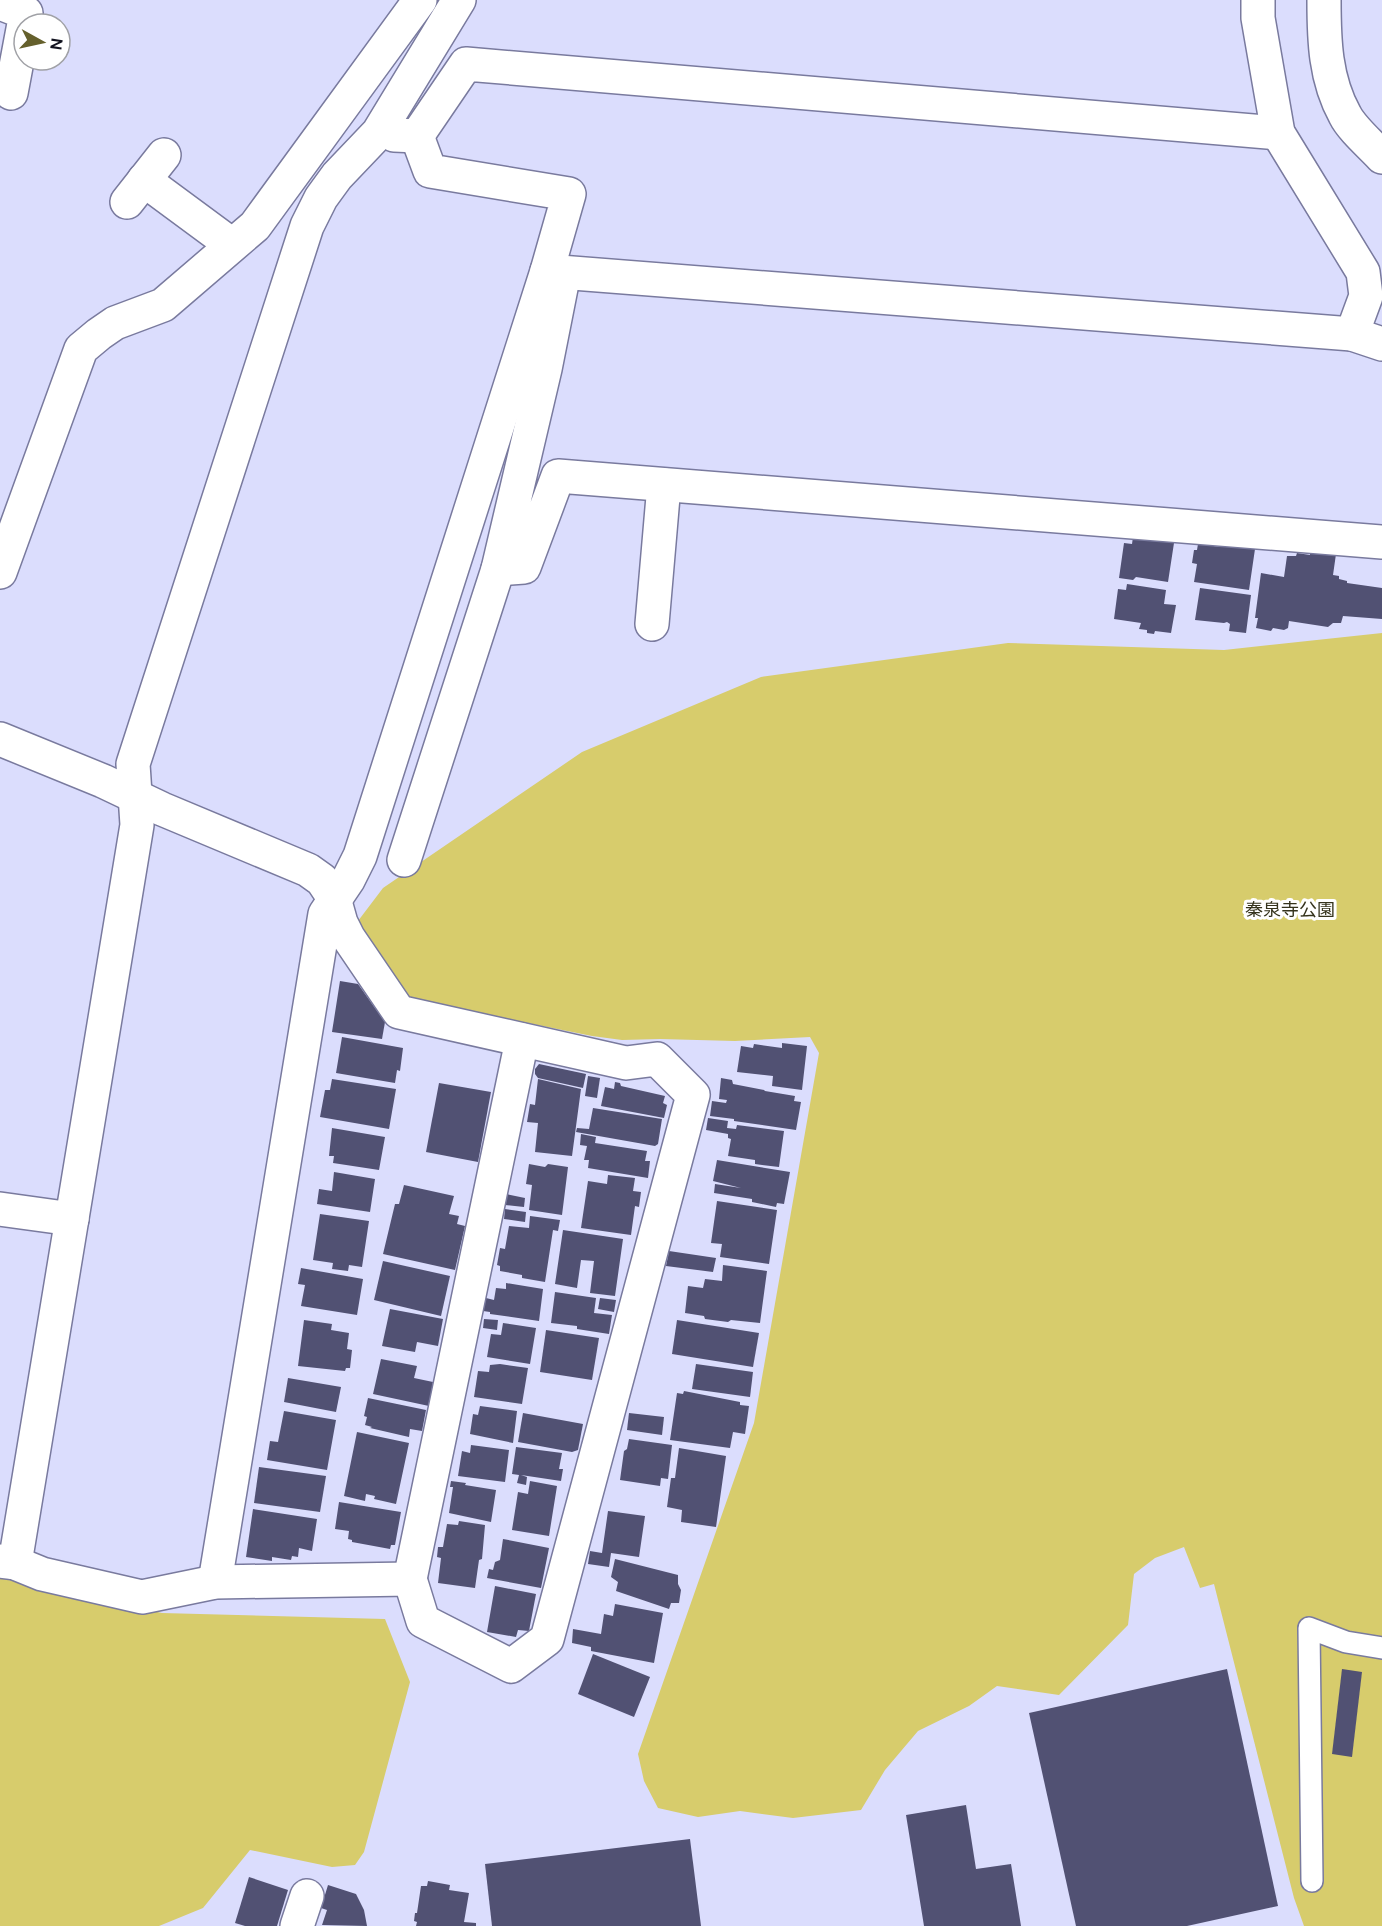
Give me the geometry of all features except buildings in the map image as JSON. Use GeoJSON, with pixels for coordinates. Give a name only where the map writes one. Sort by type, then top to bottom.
{"type":"FeatureCollection","features":[{"type":"Feature","properties":{"kind":"street"},"geometry":{"type":"LineString","coordinates":[[0,572],[81,350],[115,323],[163,304],[255,226],[420,0]]}},
{"type":"Feature","properties":{"kind":"street"},"geometry":{"type":"LineString","coordinates":[[410,1579],[215,1582],[142,1597],[42,1574],[7,1562],[72,1220],[137,825],[133,764],[307,226],[321,198],[337,176],[378,133],[459,0]]}},
{"type":"Feature","properties":{"kind":"street"},"geometry":{"type":"LineString","coordinates":[[556,272],[1367,339],[1374,300],[1363,272],[1278,133],[1258,18],[1258,0]]}},
{"type":"Feature","properties":{"kind":"street"},"geometry":{"type":"LineString","coordinates":[[1324,0],[1324,34],[1329,77],[1345,116],[1382,157]]}},
{"type":"Feature","properties":{"kind":"street"},"geometry":{"type":"LineString","coordinates":[[0,3],[26,13],[11,93]]}},
{"type":"Feature","properties":{"kind":"street"},"geometry":{"type":"LineString","coordinates":[[417,136],[466,64],[1278,133]]}},
{"type":"Feature","properties":{"kind":"street"},"geometry":{"type":"LineString","coordinates":[[378,133],[417,136]]}},
{"type":"Feature","properties":{"kind":"street"},"geometry":{"type":"LineString","coordinates":[[404,860],[498,569],[545,369],[556,272],[569,194],[430,171],[417,136]]}},
{"type":"Feature","properties":{"kind":"street"},"geometry":{"type":"LineString","coordinates":[[145,179],[232,245]]}},
{"type":"Feature","properties":{"kind":"street"},"geometry":{"type":"LineString","coordinates":[[215,1582],[325,914],[348,880],[360,856],[556,272]]}},
{"type":"Feature","properties":{"kind":"street"},"geometry":{"type":"LineString","coordinates":[[498,569],[524,567],[558,476],[1382,542]]}},
{"type":"Feature","properties":{"kind":"street"},"geometry":{"type":"LineString","coordinates":[[652,624],[664,484]]}},
{"type":"Feature","properties":{"kind":"street"},"geometry":{"type":"LineString","coordinates":[[0,739],[308,870],[322,880],[334,898],[341,923],[348,937],[399,1012],[626,1063],[657,1059],[693,1095],[547,1639],[511,1666],[423,1621],[410,1579],[522,1040]]}},
{"type":"Feature","properties":{"kind":"street"},"geometry":{"type":"LineString","coordinates":[[0,1209],[72,1220]]}},
{"type":"Feature","properties":{"kind":"lane"},"geometry":{"type":"LineString","coordinates":[[1312,1881],[1309,1628],[1346,1642],[1382,1648]]}},
{"type":"Feature","properties":{"kind":"green space","name":"秦泉寺公園"},"geometry":{"type":"Polygon","coordinates":[[[1382,633],[1382,1926],[1304,1926],[1294,1898],[1214,1584],[1200,1588],[1184,1547],[1155,1558],[1134,1574],[1128,1625],[1059,1695],[997,1686],[969,1706],[918,1731],[885,1770],[861,1810],[793,1818],[740,1811],[698,1817],[658,1808],[644,1781],[638,1754],[754,1423],[819,1053],[810,1037],[735,1041],[622,1040],[404,998],[358,921],[383,888],[582,752],[761,677],[1008,643],[1224,650],[1382,633]]]}},
{"type":"Feature","properties":{"kind":"green space"},"geometry":{"type":"Polygon","coordinates":[[[0,1578],[162,1613],[385,1619],[410,1682],[364,1852],[355,1865],[332,1867],[250,1850],[203,1908],[159,1926],[0,1926],[0,1578]]]}}]}
